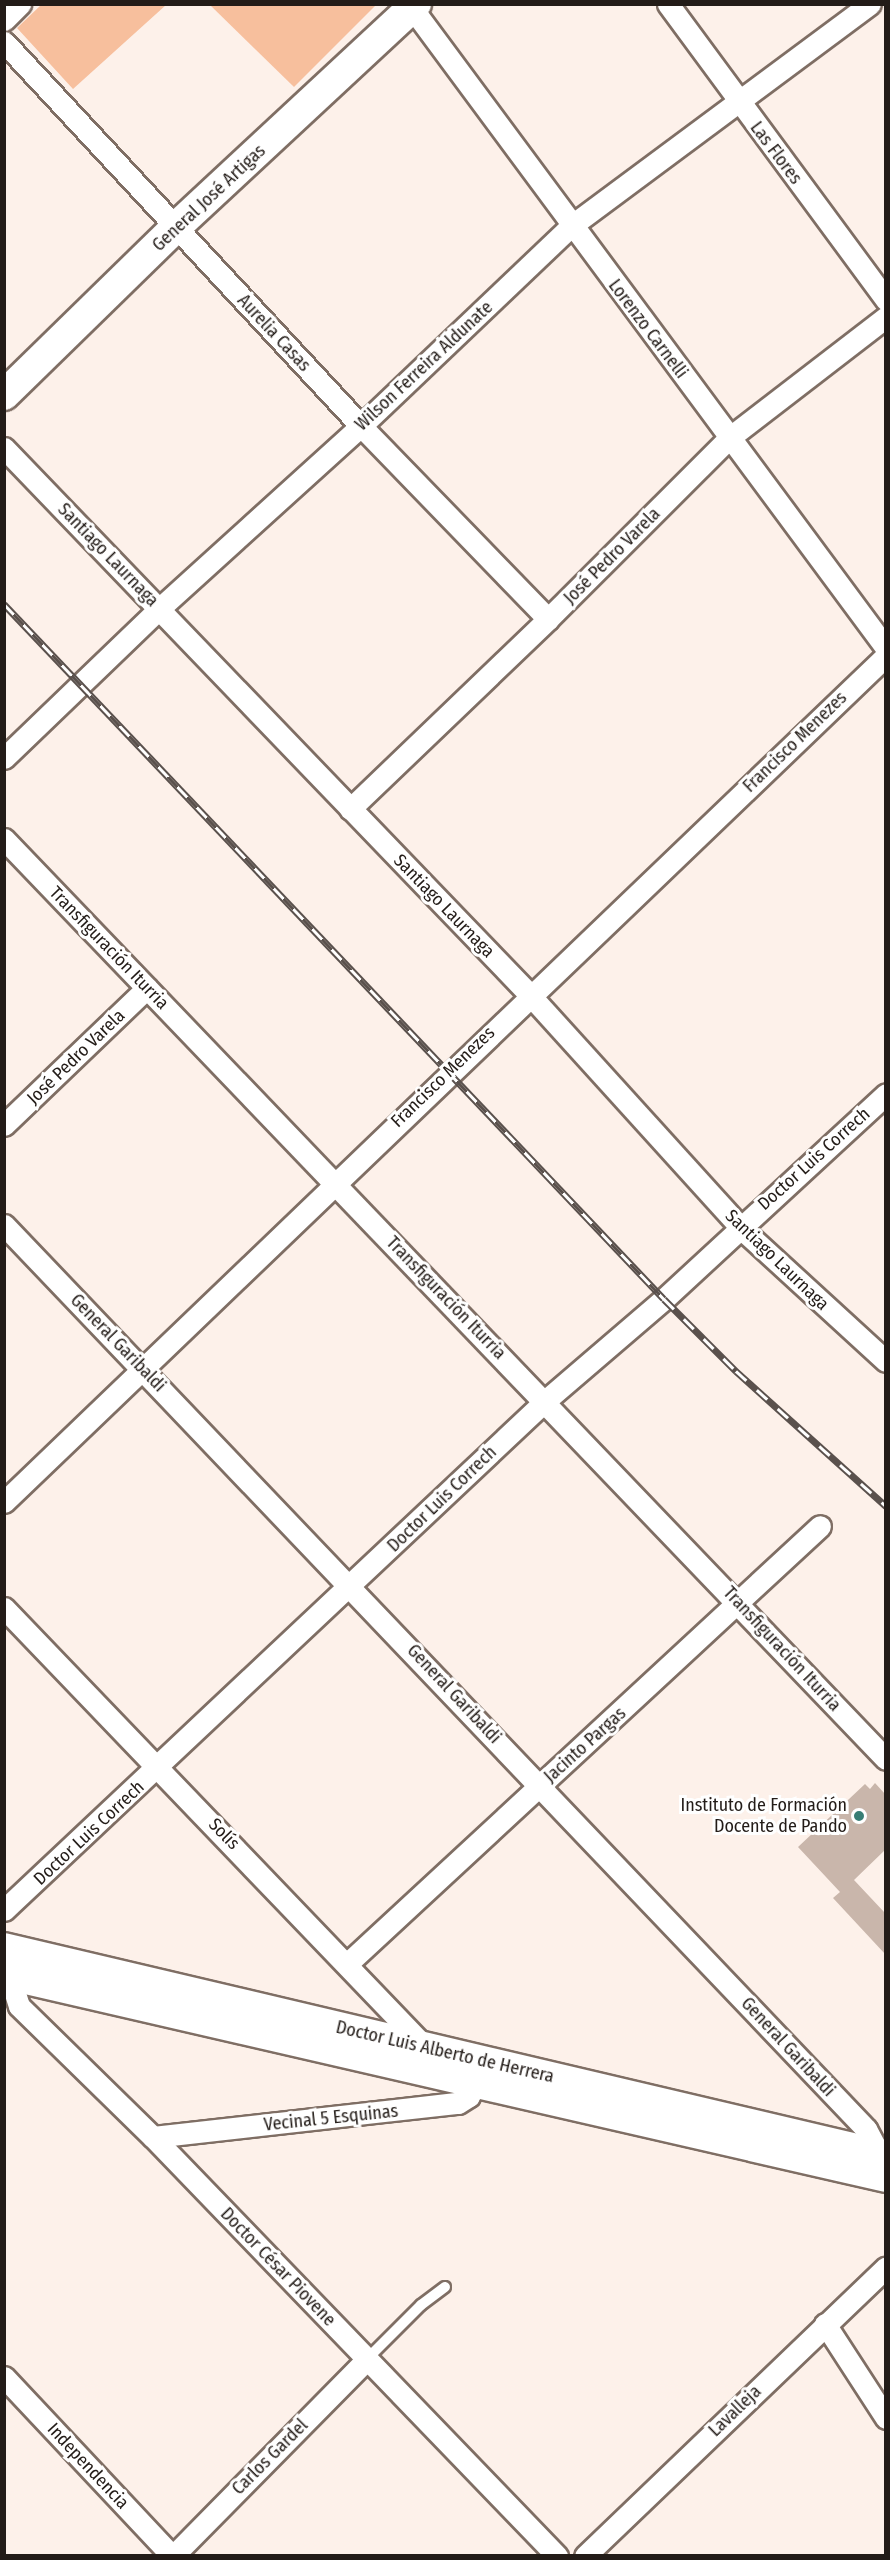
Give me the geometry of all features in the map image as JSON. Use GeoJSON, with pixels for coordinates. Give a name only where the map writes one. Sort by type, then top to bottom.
{"type":"FeatureCollection","features":[{"type":"Feature","properties":{"kind":"street"},"geometry":{"type":"LineString","coordinates":[[4,20],[20,4]]}},
{"type":"Feature","properties":{"kind":"street","name":"Las Flores"},"geometry":{"type":"LineString","coordinates":[[668,4],[885,300]]}},
{"type":"Feature","properties":{"kind":"street","name":"Wilson Ferreira Aldunate"},"geometry":{"type":"LineString","coordinates":[[4,758],[160,608],[361,426],[572,226],[738,100],[870,4]]}},
{"type":"Feature","properties":{"kind":"street","name":"Lorenzo Carnelli"},"geometry":{"type":"LineString","coordinates":[[412,6],[885,648]]}},
{"type":"Feature","properties":{"kind":"street","name":"General José Artigas"},"geometry":{"type":"LineString","coordinates":[[4,395],[175,228],[412,6]]}},
{"type":"Feature","properties":{"kind":"street","name":"Aurelia Casas"},"geometry":{"type":"LineString","coordinates":[[4,42],[361,426],[548,619]]}},
{"type":"Feature","properties":{"kind":"street","name":"José Pedro Varela"},"geometry":{"type":"LineString","coordinates":[[350,809],[548,619],[729,438],[885,317]]}},
{"type":"Feature","properties":{"kind":"street","name":"Santiago Laurnaga"},"geometry":{"type":"LineString","coordinates":[[4,448],[530,994],[739,1227],[885,1361]]}},
{"type":"Feature","properties":{"kind":"street","name":"Francisco Menezes"},"geometry":{"type":"LineString","coordinates":[[4,1502],[333,1182],[885,656]]}},
{"type":"Feature","properties":{"kind":"street","name":"Transfiguración Iturria"},"geometry":{"type":"LineString","coordinates":[[4,839],[545,1401],[885,1759]]}},
{"type":"Feature","properties":{"kind":"street","name":"José Pedro Varela"},"geometry":{"type":"LineString","coordinates":[[4,1125],[147,988]]}},
{"type":"Feature","properties":{"kind":"street","name":"Doctor Luis Correch"},"geometry":{"type":"LineString","coordinates":[[4,1910],[159,1768],[545,1401],[664,1299],[885,1094]]}},
{"type":"Feature","properties":{"kind":"street","name":"General Garibaldi"},"geometry":{"type":"LineString","coordinates":[[4,1226],[351,1585],[866,2129],[882,2166]]}},
{"type":"Feature","properties":{"kind":"street","name":"Jacinto Pargas"},"geometry":{"type":"LineString","coordinates":[[348,1963],[739,1604],[820,1526]]}},
{"type":"Feature","properties":{"kind":"street","name":"Solís"},"geometry":{"type":"LineString","coordinates":[[4,1608],[348,1963],[424,2058]]}},
{"type":"Feature","properties":{"kind":"street","name":"Doctor Luis Alberto de Herrera"},"geometry":{"type":"LineString","coordinates":[[5,1963],[424,2058],[882,2166]]}},
{"type":"Feature","properties":{"kind":"street","name":"Doctor César Piovene"},"geometry":{"type":"LineString","coordinates":[[5,1963],[19,2006],[153,2137],[556,2556]]}},
{"type":"Feature","properties":{"kind":"street","name":"Vecinal 5 Esquinas"},"geometry":{"type":"LineString","coordinates":[[153,2137],[458,2103],[469,2096],[478,2071]]}},
{"type":"Feature","properties":{"kind":"street","name":"Lavalleja"},"geometry":{"type":"LineString","coordinates":[[585,2556],[885,2267]]}},
{"type":"Feature","properties":{"kind":"street"},"geometry":{"type":"LineString","coordinates":[[825,2324],[885,2418]]}},
{"type":"Feature","properties":{"kind":"street","name":"Carlos Gardel"},"geometry":{"type":"LineString","coordinates":[[173,2556],[367,2359]]}},
{"type":"Feature","properties":{"kind":"street","name":"Independencia"},"geometry":{"type":"LineString","coordinates":[[4,2377],[173,2556]]}},
{"type":"Feature","properties":{"kind":"lane"},"geometry":{"type":"LineString","coordinates":[[367,2359],[421,2306],[445,2288]]}},
{"type":"Feature","properties":{"kind":"shaded area"},"geometry":{"type":"Polygon","coordinates":[[[41,5],[166,5],[73,89],[17,28],[41,5]]]}},
{"type":"Feature","properties":{"kind":"shaded area"},"geometry":{"type":"Polygon","coordinates":[[[210,5],[376,5],[294,87],[210,5]]]}},
{"type":"Feature","properties":{"kind":"building","name":"Instituto de Formación Docente de Pando"},"geometry":{"type":"Polygon","coordinates":[[[875,1783],[885,1794],[885,1850],[854,1880],[885,1913],[885,1954],[833,1898],[840,1892],[798,1847],[865,1784],[870,1789],[875,1783]]]}},
{"type":"Feature","properties":{"kind":"railway"},"geometry":{"type":"LineString","coordinates":[[4,604],[664,1299],[736,1371],[886,1506]]}},
{"type":"Feature","properties":{"kind":"place","name":"Instituto de Formación Docente de Pando"},"geometry":{"type":"Point","coordinates":[859,1816]}}]}
